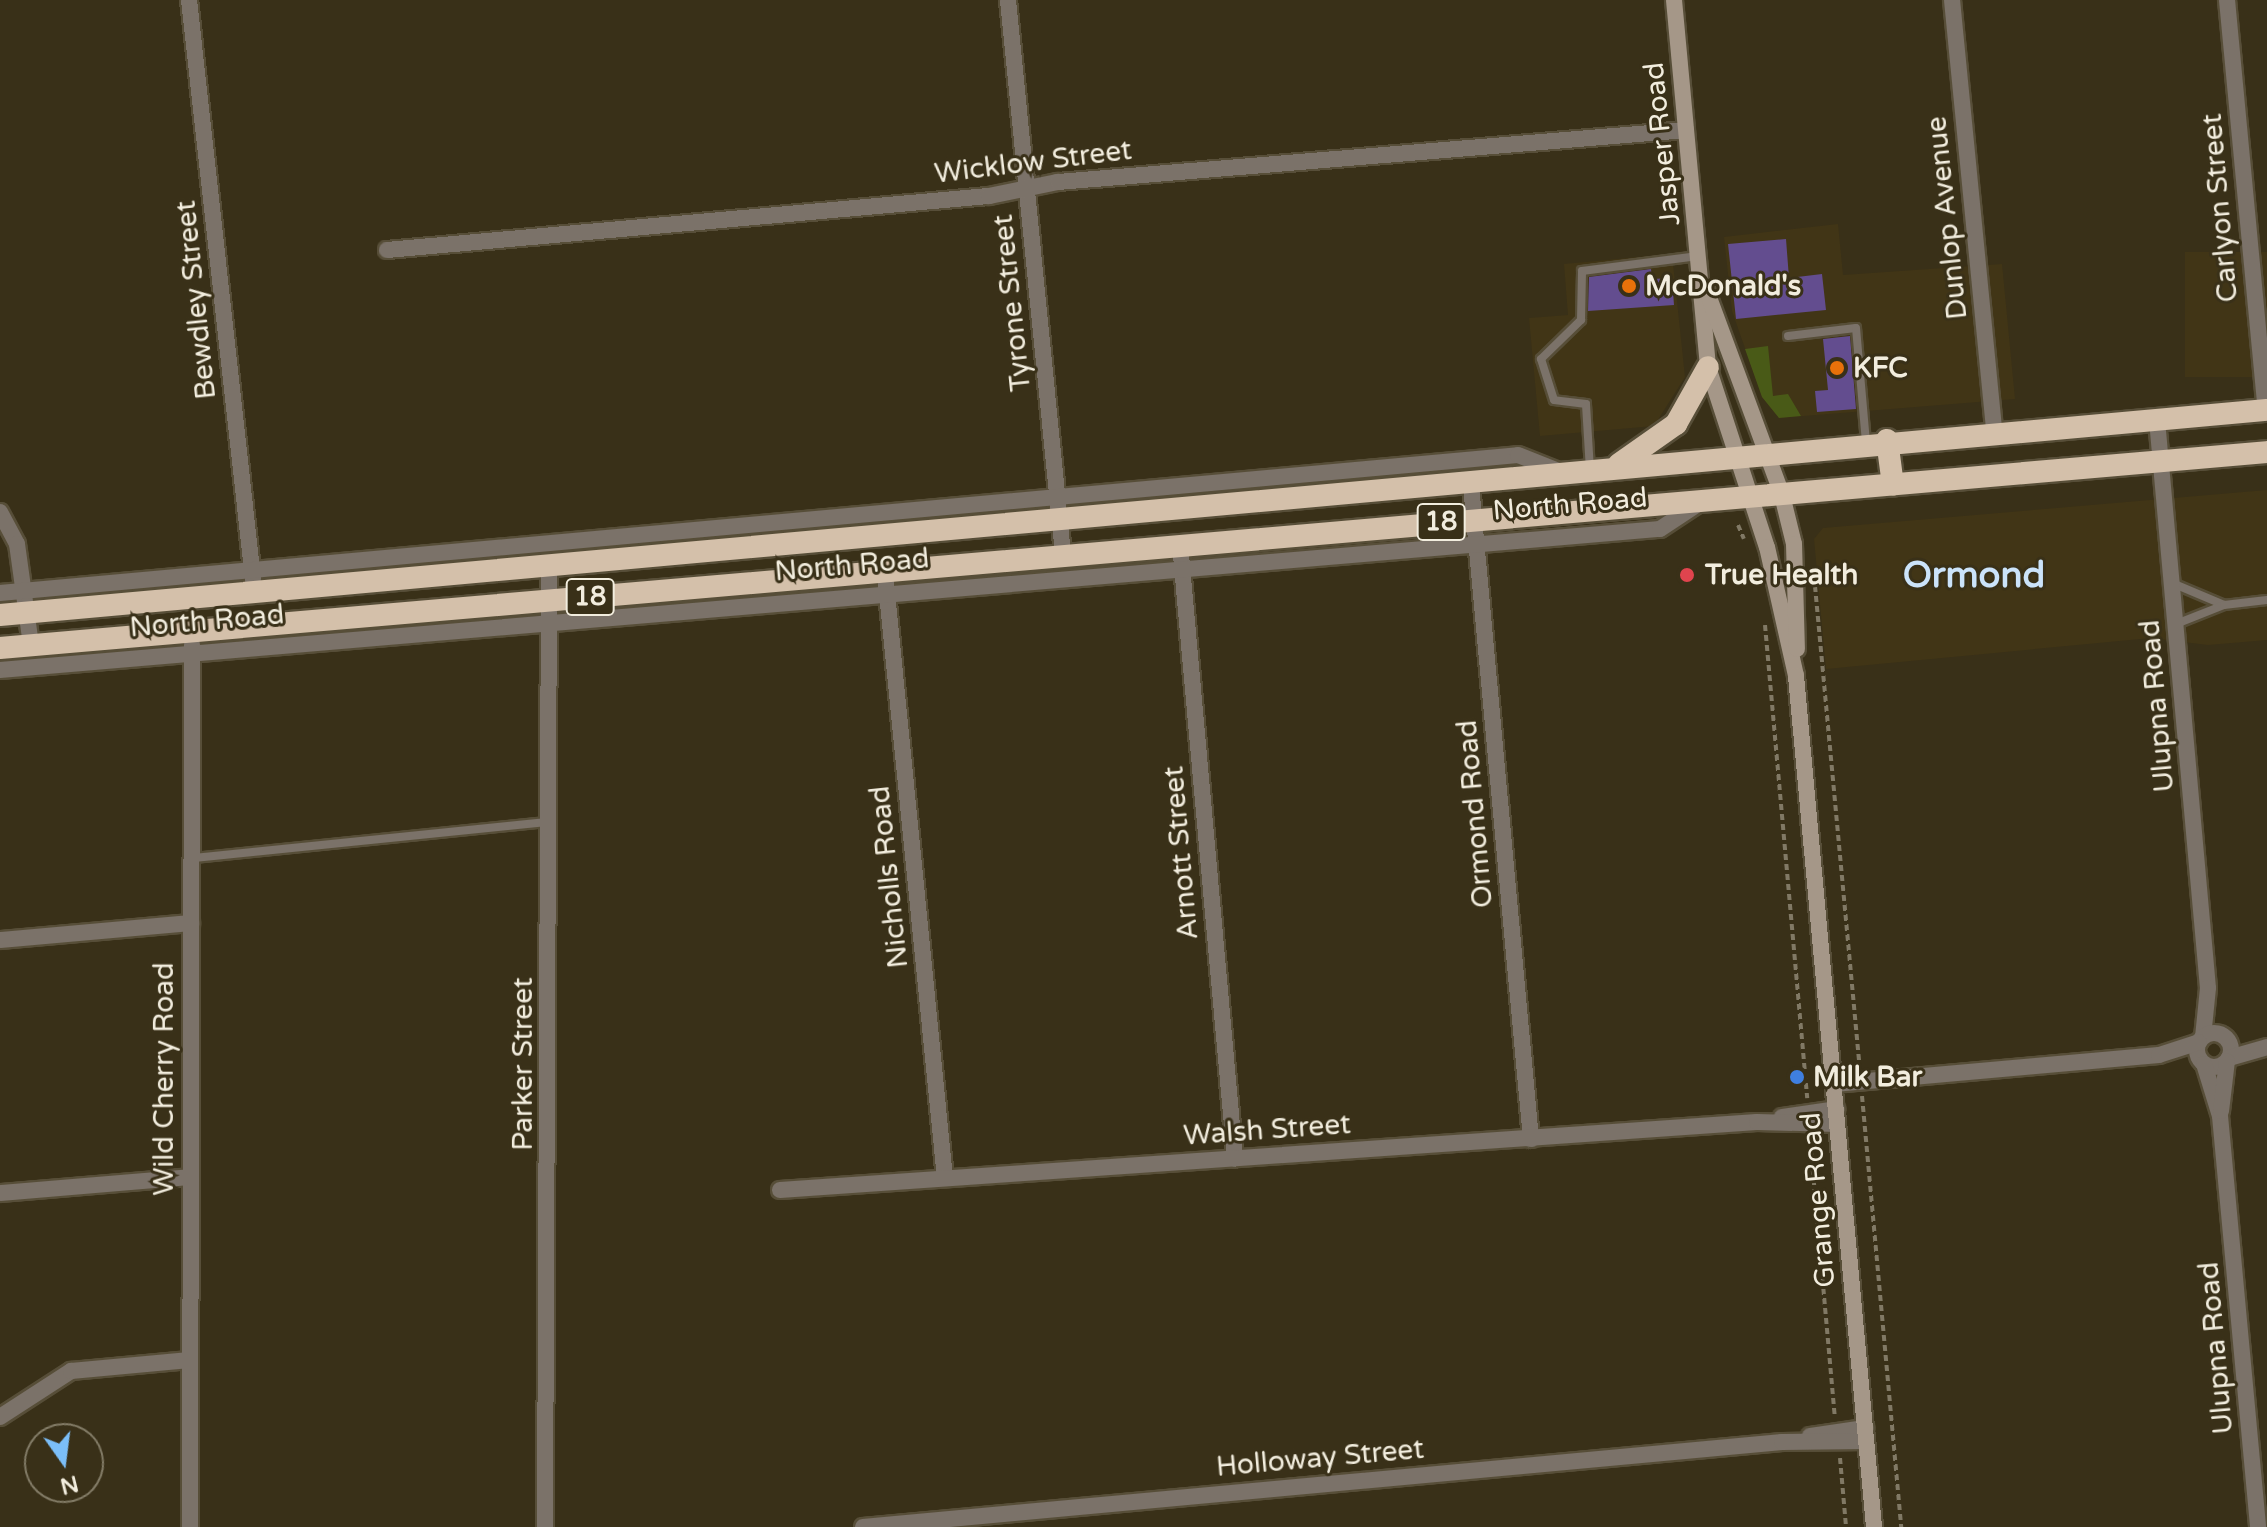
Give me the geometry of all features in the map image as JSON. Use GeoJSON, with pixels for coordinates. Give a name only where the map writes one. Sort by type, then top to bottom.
{"type":"FeatureCollection","features":[{"type":"Feature","properties":{"kind":"highway"},"geometry":{"type":"LineString","coordinates":[[1616,469],[1676,424],[1708,367]]}},
{"type":"Feature","properties":{"kind":"highway","name":"North Road"},"geometry":{"type":"LineString","coordinates":[[0,615],[25,602],[254,594],[549,567],[1058,510],[1471,485],[1876,441],[2266,410]]}},
{"type":"Feature","properties":{"kind":"highway"},"geometry":{"type":"LineString","coordinates":[[1876,441],[1893,485]]}},
{"type":"Feature","properties":{"kind":"highway","name":"North Road"},"geometry":{"type":"LineString","coordinates":[[0,648],[192,641],[552,612],[886,581],[1063,554],[1181,554],[1476,520],[2267,452]]}},
{"type":"Feature","properties":{"kind":"main road","name":"Jasper Road"},"geometry":{"type":"LineString","coordinates":[[1674,0],[1703,283],[1708,367],[1735,455]]}},
{"type":"Feature","properties":{"kind":"main road","name":"Jasper Road"},"geometry":{"type":"LineString","coordinates":[[1703,283],[1782,495]]}},
{"type":"Feature","properties":{"kind":"main road","name":"Grange Road"},"geometry":{"type":"LineString","coordinates":[[1735,455],[1750,497],[1796,676]]}},
{"type":"Feature","properties":{"kind":"main road","name":"Grange Road"},"geometry":{"type":"LineString","coordinates":[[1782,495],[1794,544],[1796,676],[1874,1527]]}},
{"type":"Feature","properties":{"kind":"street","name":"Bewdley Street"},"geometry":{"type":"LineString","coordinates":[[189,0],[254,594]]}},
{"type":"Feature","properties":{"kind":"street","name":"Tyrone Street"},"geometry":{"type":"LineString","coordinates":[[1008,0],[1063,554]]}},
{"type":"Feature","properties":{"kind":"street","name":"Dunlop Avenue"},"geometry":{"type":"LineString","coordinates":[[1952,0],[1994,431]]}},
{"type":"Feature","properties":{"kind":"street","name":"Carlyon Street"},"geometry":{"type":"LineString","coordinates":[[2227,0],[2266,410]]}},
{"type":"Feature","properties":{"kind":"street","name":"Wicklow Street"},"geometry":{"type":"LineString","coordinates":[[387,250],[1026,188],[1686,130]]}},
{"type":"Feature","properties":{"kind":"street","name":"Ulupna Road"},"geometry":{"type":"LineString","coordinates":[[2157,420],[2208,988],[2227,1049],[2220,1116],[2258,1527]]}},
{"type":"Feature","properties":{"kind":"street","name":"North Road"},"geometry":{"type":"LineString","coordinates":[[0,593],[25,602],[251,570],[1058,510],[1518,455],[1580,474]]}},
{"type":"Feature","properties":{"kind":"street","name":"Ormond Road"},"geometry":{"type":"LineString","coordinates":[[1471,485],[1531,1139]]}},
{"type":"Feature","properties":{"kind":"street","name":"North Road"},"geometry":{"type":"LineString","coordinates":[[886,581],[1181,554],[1477,542],[1660,529],[1702,501]]}},
{"type":"Feature","properties":{"kind":"street"},"geometry":{"type":"LineString","coordinates":[[0,512],[16,536],[31,645]]}},
{"type":"Feature","properties":{"kind":"street","name":"Arnott Street"},"geometry":{"type":"LineString","coordinates":[[1181,554],[1235,1159]]}},
{"type":"Feature","properties":{"kind":"street","name":"Parker Street"},"geometry":{"type":"LineString","coordinates":[[545,1527],[552,612],[549,567]]}},
{"type":"Feature","properties":{"kind":"street","name":"Nicholls Road"},"geometry":{"type":"LineString","coordinates":[[886,581],[945,1178]]}},
{"type":"Feature","properties":{"kind":"street","name":"North Road"},"geometry":{"type":"LineString","coordinates":[[0,670],[192,641]]}},
{"type":"Feature","properties":{"kind":"street","name":"Wild Cherry Road"},"geometry":{"type":"LineString","coordinates":[[190,1527],[192,641]]}},
{"type":"Feature","properties":{"kind":"street"},"geometry":{"type":"LineString","coordinates":[[0,940],[191,923]]}},
{"type":"Feature","properties":{"kind":"street","name":"Ulupna Road"},"geometry":{"type":"LineString","coordinates":[[2208,988],[2201,1040],[2202,1063],[2220,1116]]}},
{"type":"Feature","properties":{"kind":"street"},"geometry":{"type":"LineString","coordinates":[[1834,1084],[2159,1055],[2201,1040],[2227,1049],[2267,1046]]}},
{"type":"Feature","properties":{"kind":"street"},"geometry":{"type":"LineString","coordinates":[[2159,1055],[2202,1063],[2227,1049]]}},
{"type":"Feature","properties":{"kind":"street","name":"Walsh Street"},"geometry":{"type":"LineString","coordinates":[[780,1190],[1837,1117]]}},
{"type":"Feature","properties":{"kind":"street"},"geometry":{"type":"LineString","coordinates":[[0,1193],[190,1177]]}},
{"type":"Feature","properties":{"kind":"street"},"geometry":{"type":"LineString","coordinates":[[0,1417],[71,1371],[189,1360]]}},
{"type":"Feature","properties":{"kind":"street","name":"Holloway Street"},"geometry":{"type":"LineString","coordinates":[[863,1527],[1865,1434]]}},
{"type":"Feature","properties":{"kind":"lane"},"geometry":{"type":"LineString","coordinates":[[1580,474],[1586,404],[1557,403],[1546,387],[1541,359],[1581,320],[1582,271],[1699,255]]}},
{"type":"Feature","properties":{"kind":"lane"},"geometry":{"type":"LineString","coordinates":[[1788,336],[1856,328],[1876,441]]}},
{"type":"Feature","properties":{"kind":"lane"},"geometry":{"type":"LineString","coordinates":[[2172,583],[2224,605]]}},
{"type":"Feature","properties":{"kind":"lane"},"geometry":{"type":"LineString","coordinates":[[2176,624],[2224,605],[2267,600]]}},
{"type":"Feature","properties":{"kind":"lane"},"geometry":{"type":"LineString","coordinates":[[193,858],[550,822]]}},
{"type":"Feature","properties":{"kind":"path"},"geometry":{"type":"LineString","coordinates":[[1738,525],[1747,547]]}},
{"type":"Feature","properties":{"kind":"path"},"geometry":{"type":"LineString","coordinates":[[1815,583],[1901,1527]]}},
{"type":"Feature","properties":{"kind":"path"},"geometry":{"type":"LineString","coordinates":[[1763,608],[1846,1527]]}},
{"type":"Feature","properties":{"kind":"shaded area"},"geometry":{"type":"Polygon","coordinates":[[[1838,224],[1843,275],[2002,264],[2015,399],[1779,418],[1762,397],[1732,311],[1724,237],[1838,224]]]}},
{"type":"Feature","properties":{"kind":"shaded area"},"geometry":{"type":"Polygon","coordinates":[[[2185,252],[2267,252],[2267,377],[2185,377],[2185,252]]]}},
{"type":"Feature","properties":{"kind":"shaded area"},"geometry":{"type":"Polygon","coordinates":[[[1672,254],[1685,377],[1654,426],[1540,436],[1529,318],[1568,315],[1564,264],[1672,254]]]}},
{"type":"Feature","properties":{"kind":"shaded area"},"geometry":{"type":"Polygon","coordinates":[[[2267,490],[2267,640],[2208,645],[2151,638],[1826,669],[1814,539],[1823,528],[2267,490]]]}},
{"type":"Feature","properties":{"kind":"green space"},"geometry":{"type":"Polygon","coordinates":[[[1768,346],[1773,396],[1788,394],[1801,416],[1779,418],[1762,397],[1745,349],[1768,346]]]}},
{"type":"Feature","properties":{"kind":"building"},"geometry":{"type":"Polygon","coordinates":[[[1786,239],[1789,278],[1822,274],[1826,310],[1736,319],[1728,244],[1786,239]]]}},
{"type":"Feature","properties":{"kind":"building"},"geometry":{"type":"Polygon","coordinates":[[[1651,269],[1652,279],[1672,278],[1674,305],[1588,311],[1589,277],[1651,269]]]}},
{"type":"Feature","properties":{"kind":"building"},"geometry":{"type":"Polygon","coordinates":[[[1850,336],[1856,409],[1817,412],[1815,391],[1828,390],[1823,339],[1850,336]]]}},
{"type":"Feature","properties":{"kind":"place","name":"McDonald's"},"geometry":{"type":"Point","coordinates":[1629,286]}},
{"type":"Feature","properties":{"kind":"place","name":"KFC"},"geometry":{"type":"Point","coordinates":[1837,368]}},
{"type":"Feature","properties":{"kind":"place","name":"True Health"},"geometry":{"type":"Point","coordinates":[1687,575]}},
{"type":"Feature","properties":{"kind":"place","name":"Milk Bar"},"geometry":{"type":"Point","coordinates":[1797,1077]}},
{"type":"Feature","properties":{"kind":"district","name":"Ormond"},"geometry":{"type":"Point","coordinates":[1974,576]}}]}
